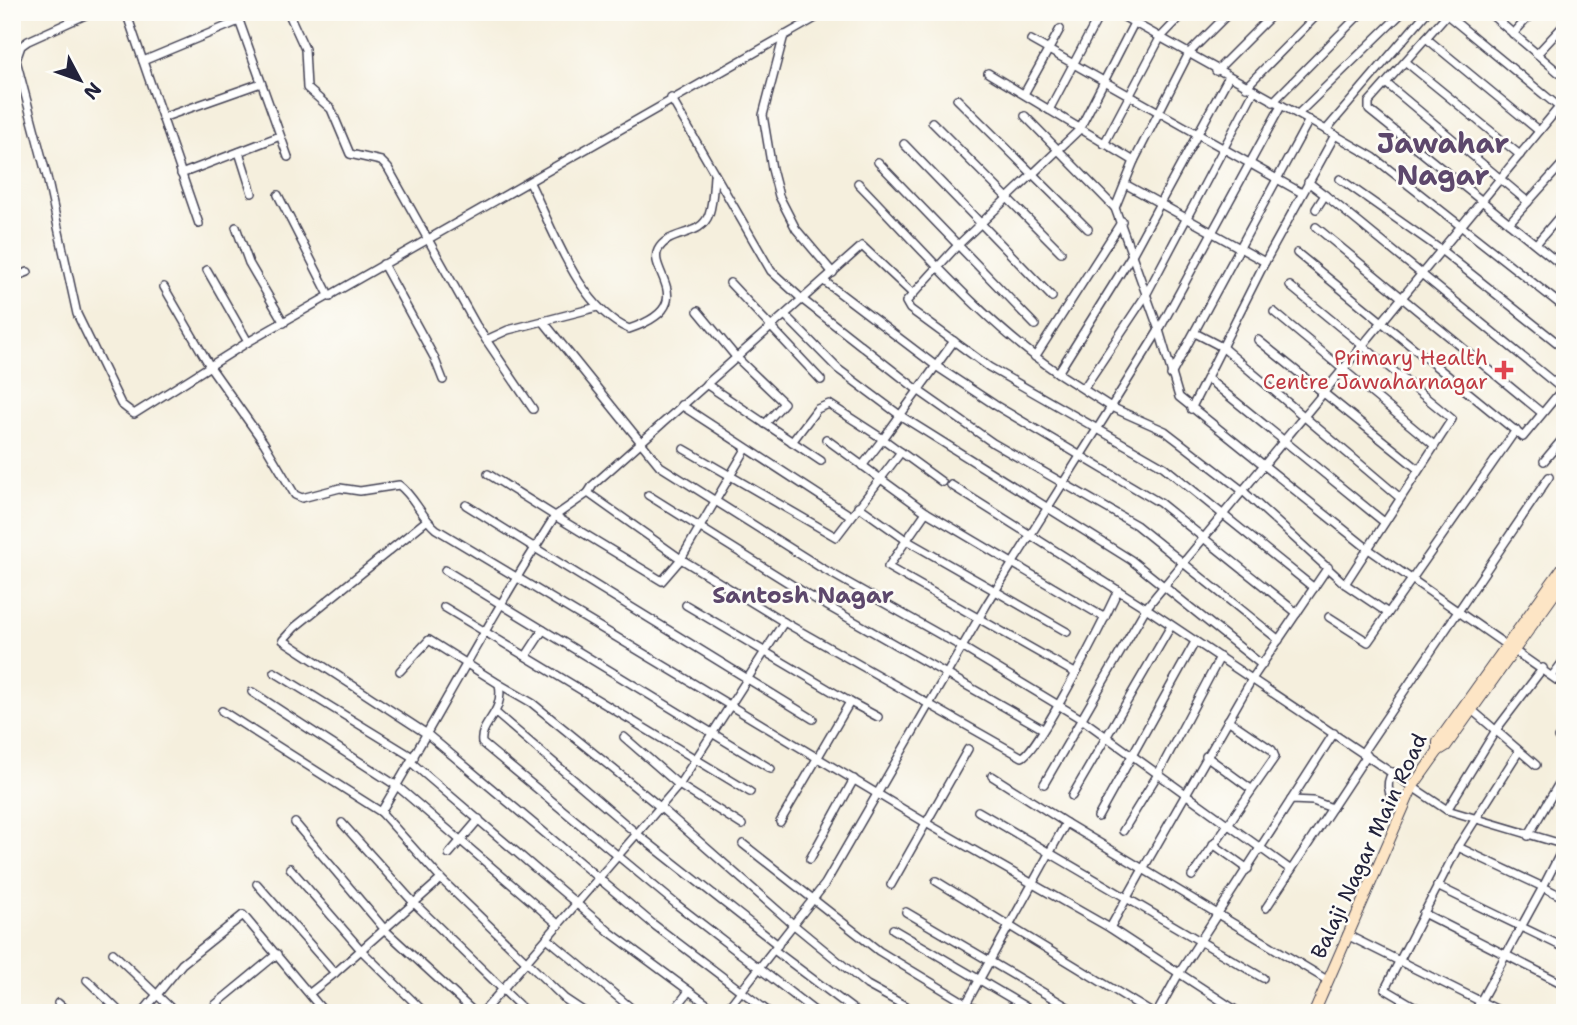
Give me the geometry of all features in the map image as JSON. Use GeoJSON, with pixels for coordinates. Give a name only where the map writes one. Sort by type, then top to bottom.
{"type":"FeatureCollection","features":[{"type":"Feature","properties":{"kind":"street"},"geometry":{"type":"LineString","coordinates":[[92,12],[15,49],[77,314],[121,404],[130,414],[139,413],[247,342],[826,12]]}},
{"type":"Feature","properties":{"kind":"street"},"geometry":{"type":"LineString","coordinates":[[126,12],[199,224]]}},
{"type":"Feature","properties":{"kind":"street"},"geometry":{"type":"LineString","coordinates":[[236,12],[288,157]]}},
{"type":"Feature","properties":{"kind":"street"},"geometry":{"type":"LineString","coordinates":[[288,12],[305,49],[307,88],[327,102],[342,128],[350,154],[381,161],[388,168],[486,340],[533,410]]}},
{"type":"Feature","properties":{"kind":"street"},"geometry":{"type":"LineString","coordinates":[[1049,110],[1076,64],[1101,12]]}},
{"type":"Feature","properties":{"kind":"street"},"geometry":{"type":"LineString","coordinates":[[1115,12],[1228,78],[1373,156],[1565,308]]}},
{"type":"Feature","properties":{"kind":"street"},"geometry":{"type":"LineString","coordinates":[[1144,12],[1134,23],[1079,130],[958,245],[906,302],[910,309],[989,366],[1164,467],[1314,588]]}},
{"type":"Feature","properties":{"kind":"street"},"geometry":{"type":"LineString","coordinates":[[1104,144],[1160,38],[1185,12]]}},
{"type":"Feature","properties":{"kind":"street"},"geometry":{"type":"LineString","coordinates":[[1115,208],[1134,161],[1189,53],[1230,12]]}},
{"type":"Feature","properties":{"kind":"street"},"geometry":{"type":"LineString","coordinates":[[1216,71],[1275,12]]}},
{"type":"Feature","properties":{"kind":"street"},"geometry":{"type":"LineString","coordinates":[[1245,87],[1320,12]]}},
{"type":"Feature","properties":{"kind":"street"},"geometry":{"type":"LineString","coordinates":[[1273,102],[1362,12]]}},
{"type":"Feature","properties":{"kind":"street"},"geometry":{"type":"LineString","coordinates":[[1298,114],[1403,12]]}},
{"type":"Feature","properties":{"kind":"street"},"geometry":{"type":"LineString","coordinates":[[1326,130],[1427,12]]}},
{"type":"Feature","properties":{"kind":"street"},"geometry":{"type":"LineString","coordinates":[[1513,34],[1534,12]]}},
{"type":"Feature","properties":{"kind":"street"},"geometry":{"type":"LineString","coordinates":[[1559,107],[1448,13],[1370,102],[1371,113],[1561,265],[1565,255]]}},
{"type":"Feature","properties":{"kind":"street"},"geometry":{"type":"LineString","coordinates":[[1490,13],[1565,78]]}},
{"type":"Feature","properties":{"kind":"street"},"geometry":{"type":"LineString","coordinates":[[143,61],[239,21]]}},
{"type":"Feature","properties":{"kind":"street"},"geometry":{"type":"LineString","coordinates":[[1537,54],[1565,24]]}},
{"type":"Feature","properties":{"kind":"street"},"geometry":{"type":"LineString","coordinates":[[1024,94],[1060,29]]}},
{"type":"Feature","properties":{"kind":"street"},"geometry":{"type":"LineString","coordinates":[[784,35],[763,115],[772,169],[779,197],[796,229],[833,272]]}},
{"type":"Feature","properties":{"kind":"street"},"geometry":{"type":"LineString","coordinates":[[1426,38],[1539,131]]}},
{"type":"Feature","properties":{"kind":"street"},"geometry":{"type":"LineString","coordinates":[[1031,40],[1302,193]]}},
{"type":"Feature","properties":{"kind":"street"},"geometry":{"type":"LineString","coordinates":[[1406,62],[1520,155]]}},
{"type":"Feature","properties":{"kind":"street"},"geometry":{"type":"LineString","coordinates":[[988,73],[1134,161]]}},
{"type":"Feature","properties":{"kind":"street"},"geometry":{"type":"LineString","coordinates":[[1058,373],[1133,253],[1228,78]]}},
{"type":"Feature","properties":{"kind":"street"},"geometry":{"type":"LineString","coordinates":[[162,118],[261,83]]}},
{"type":"Feature","properties":{"kind":"street"},"geometry":{"type":"LineString","coordinates":[[1387,84],[1528,202]]}},
{"type":"Feature","properties":{"kind":"street"},"geometry":{"type":"LineString","coordinates":[[1084,388],[1146,295],[1254,91]]}},
{"type":"Feature","properties":{"kind":"street"},"geometry":{"type":"LineString","coordinates":[[671,98],[771,271],[803,300],[919,391],[993,443],[1136,525],[1279,640]]}},
{"type":"Feature","properties":{"kind":"street"},"geometry":{"type":"LineString","coordinates":[[957,99],[1088,229]]}},
{"type":"Feature","properties":{"kind":"street"},"geometry":{"type":"LineString","coordinates":[[1044,784],[1146,608],[1565,100]]}},
{"type":"Feature","properties":{"kind":"street"},"geometry":{"type":"LineString","coordinates":[[724,1013],[814,899],[996,589],[1098,431],[1159,330],[1281,106]]}},
{"type":"Feature","properties":{"kind":"street"},"geometry":{"type":"LineString","coordinates":[[1025,116],[1115,208],[1122,221],[1159,330],[1171,375],[1180,397],[1191,409],[1367,548],[1460,610],[1565,686]]}},
{"type":"Feature","properties":{"kind":"street"},"geometry":{"type":"LineString","coordinates":[[1171,375],[1309,120]]}},
{"type":"Feature","properties":{"kind":"street"},"geometry":{"type":"LineString","coordinates":[[932,122],[1061,252]]}},
{"type":"Feature","properties":{"kind":"street"},"geometry":{"type":"LineString","coordinates":[[1191,409],[1265,262],[1335,135]]}},
{"type":"Feature","properties":{"kind":"street"},"geometry":{"type":"LineString","coordinates":[[181,174],[280,136]]}},
{"type":"Feature","properties":{"kind":"street"},"geometry":{"type":"LineString","coordinates":[[904,144],[1052,297]]}},
{"type":"Feature","properties":{"kind":"street"},"geometry":{"type":"LineString","coordinates":[[239,152],[252,193]]}},
{"type":"Feature","properties":{"kind":"street"},"geometry":{"type":"LineString","coordinates":[[1509,223],[1565,161]]}},
{"type":"Feature","properties":{"kind":"street"},"geometry":{"type":"LineString","coordinates":[[878,162],[1035,325]]}},
{"type":"Feature","properties":{"kind":"street"},"geometry":{"type":"LineString","coordinates":[[530,183],[582,285],[609,319],[629,329],[655,316],[670,294],[656,260],[659,249],[674,236],[703,225],[709,215],[714,176]]}},
{"type":"Feature","properties":{"kind":"street"},"geometry":{"type":"LineString","coordinates":[[1340,179],[1441,250],[1565,349]]}},
{"type":"Feature","properties":{"kind":"street"},"geometry":{"type":"LineString","coordinates":[[1297,253],[1523,437],[1563,387],[1308,182]]}},
{"type":"Feature","properties":{"kind":"street"},"geometry":{"type":"LineString","coordinates":[[858,183],[939,267],[1035,357],[1111,407],[1165,431],[1243,491],[1345,584],[1388,613]]}},
{"type":"Feature","properties":{"kind":"street"},"geometry":{"type":"LineString","coordinates":[[1125,184],[1265,262]]}},
{"type":"Feature","properties":{"kind":"street"},"geometry":{"type":"LineString","coordinates":[[278,195],[330,297]]}},
{"type":"Feature","properties":{"kind":"street"},"geometry":{"type":"LineString","coordinates":[[1316,209],[1325,195]]}},
{"type":"Feature","properties":{"kind":"street"},"geometry":{"type":"LineString","coordinates":[[1536,244],[1565,210]]}},
{"type":"Feature","properties":{"kind":"street"},"geometry":{"type":"LineString","coordinates":[[1035,357],[1122,221]]}},
{"type":"Feature","properties":{"kind":"street"},"geometry":{"type":"LineString","coordinates":[[236,227],[249,262],[284,323]]}},
{"type":"Feature","properties":{"kind":"street"},"geometry":{"type":"LineString","coordinates":[[1316,227],[1542,413]]}},
{"type":"Feature","properties":{"kind":"street"},"geometry":{"type":"LineString","coordinates":[[381,812],[413,761],[484,629],[555,516],[588,493],[638,442],[862,246],[912,293]]}},
{"type":"Feature","properties":{"kind":"street"},"geometry":{"type":"LineString","coordinates":[[383,264],[434,357],[443,380]]}},
{"type":"Feature","properties":{"kind":"street"},"geometry":{"type":"LineString","coordinates":[[207,270],[247,342]]}},
{"type":"Feature","properties":{"kind":"street"},"geometry":{"type":"LineString","coordinates":[[12,278],[27,272]]}},
{"type":"Feature","properties":{"kind":"street"},"geometry":{"type":"LineString","coordinates":[[824,281],[936,366],[1081,458],[1160,503],[1297,613]]}},
{"type":"Feature","properties":{"kind":"street"},"geometry":{"type":"LineString","coordinates":[[730,283],[821,380]]}},
{"type":"Feature","properties":{"kind":"street"},"geometry":{"type":"LineString","coordinates":[[1290,286],[1452,419],[1345,584]]}},
{"type":"Feature","properties":{"kind":"street"},"geometry":{"type":"LineString","coordinates":[[164,287],[211,368],[264,443],[295,495],[302,498],[340,488],[359,491],[399,485],[407,491],[426,521],[926,823],[1110,928],[1178,975],[1240,1013]]}},
{"type":"Feature","properties":{"kind":"street"},"geometry":{"type":"LineString","coordinates":[[486,340],[543,321],[598,307]]}},
{"type":"Feature","properties":{"kind":"street"},"geometry":{"type":"LineString","coordinates":[[698,311],[736,357],[784,403],[765,424]]}},
{"type":"Feature","properties":{"kind":"street"},"geometry":{"type":"LineString","coordinates":[[1274,312],[1434,445]]}},
{"type":"Feature","properties":{"kind":"street"},"geometry":{"type":"LineString","coordinates":[[785,315],[838,369],[901,416],[1131,560],[1262,665]]}},
{"type":"Feature","properties":{"kind":"street"},"geometry":{"type":"LineString","coordinates":[[543,321],[660,466],[820,567],[962,647],[1083,720],[1291,870]]}},
{"type":"Feature","properties":{"kind":"street"},"geometry":{"type":"LineString","coordinates":[[1195,332],[1222,347],[1399,497]]}},
{"type":"Feature","properties":{"kind":"street"},"geometry":{"type":"LineString","coordinates":[[1258,340],[1418,469]]}},
{"type":"Feature","properties":{"kind":"street"},"geometry":{"type":"LineString","coordinates":[[862,466],[954,341]]}},
{"type":"Feature","properties":{"kind":"street"},"geometry":{"type":"LineString","coordinates":[[1208,379],[1384,522]]}},
{"type":"Feature","properties":{"kind":"street"},"geometry":{"type":"LineString","coordinates":[[706,384],[821,461]]}},
{"type":"Feature","properties":{"kind":"street"},"geometry":{"type":"LineString","coordinates":[[792,442],[817,409],[824,404],[883,439],[942,482]]}},
{"type":"Feature","properties":{"kind":"street"},"geometry":{"type":"LineString","coordinates":[[681,405],[851,516]]}},
{"type":"Feature","properties":{"kind":"street"},"geometry":{"type":"LineString","coordinates":[[1329,617],[1368,642],[1516,430]]}},
{"type":"Feature","properties":{"kind":"street"},"geometry":{"type":"LineString","coordinates":[[1544,461],[1565,436]]}},
{"type":"Feature","properties":{"kind":"street"},"geometry":{"type":"LineString","coordinates":[[826,439],[926,512],[1105,618]]}},
{"type":"Feature","properties":{"kind":"street"},"geometry":{"type":"LineString","coordinates":[[684,449],[836,537],[901,452]]}},
{"type":"Feature","properties":{"kind":"street"},"geometry":{"type":"LineString","coordinates":[[488,474],[662,581],[681,559],[746,449]]}},
{"type":"Feature","properties":{"kind":"street"},"geometry":{"type":"LineString","coordinates":[[1266,908],[1549,477]]}},
{"type":"Feature","properties":{"kind":"street"},"geometry":{"type":"LineString","coordinates":[[951,485],[1146,608],[1447,810],[1565,845],[1474,1013]]}},
{"type":"Feature","properties":{"kind":"street"},"geometry":{"type":"LineString","coordinates":[[588,493],[681,559],[784,622],[1022,757],[1028,754],[1044,729],[1118,590]]}},
{"type":"Feature","properties":{"kind":"street"},"geometry":{"type":"LineString","coordinates":[[648,495],[699,529],[946,675],[1044,729]]}},
{"type":"Feature","properties":{"kind":"street"},"geometry":{"type":"LineString","coordinates":[[466,505],[813,719]]}},
{"type":"Feature","properties":{"kind":"street"},"geometry":{"type":"LineString","coordinates":[[858,506],[906,540],[996,589],[1067,632]]}},
{"type":"Feature","properties":{"kind":"street"},"geometry":{"type":"LineString","coordinates":[[926,512],[888,567],[1075,673]]}},
{"type":"Feature","properties":{"kind":"street"},"geometry":{"type":"LineString","coordinates":[[426,521],[295,626],[283,640],[427,734],[653,924],[770,1013]]}},
{"type":"Feature","properties":{"kind":"street","name":"Balaji Nagar Main Road"},"geometry":{"type":"LineString","coordinates":[[1314,1013],[1413,786],[1438,751],[1438,742],[1510,646],[1565,564]]}},
{"type":"Feature","properties":{"kind":"street"},"geometry":{"type":"LineString","coordinates":[[1110,928],[1183,794],[1252,679],[1328,567]]}},
{"type":"Feature","properties":{"kind":"street"},"geometry":{"type":"LineString","coordinates":[[445,570],[771,769]]}},
{"type":"Feature","properties":{"kind":"street"},"geometry":{"type":"LineString","coordinates":[[1438,751],[1446,746],[1472,710],[1510,646],[1565,579]]}},
{"type":"Feature","properties":{"kind":"street"},"geometry":{"type":"LineString","coordinates":[[686,605],[766,655],[878,717]]}},
{"type":"Feature","properties":{"kind":"street"},"geometry":{"type":"LineString","coordinates":[[444,607],[750,792]]}},
{"type":"Feature","properties":{"kind":"street"},"geometry":{"type":"LineString","coordinates":[[482,1013],[528,963],[598,877],[679,785],[766,655],[784,622]]}},
{"type":"Feature","properties":{"kind":"street"},"geometry":{"type":"LineString","coordinates":[[1072,796],[1171,626]]}},
{"type":"Feature","properties":{"kind":"street"},"geometry":{"type":"LineString","coordinates":[[526,656],[543,630]]}},
{"type":"Feature","properties":{"kind":"street"},"geometry":{"type":"LineString","coordinates":[[400,671],[429,640],[532,703],[660,807],[794,925],[867,985],[918,1013]]}},
{"type":"Feature","properties":{"kind":"street"},"geometry":{"type":"LineString","coordinates":[[1098,817],[1195,642]]}},
{"type":"Feature","properties":{"kind":"street"},"geometry":{"type":"LineString","coordinates":[[1123,831],[1158,775],[1220,657]]}},
{"type":"Feature","properties":{"kind":"street"},"geometry":{"type":"LineString","coordinates":[[1552,676],[1565,659]]}},
{"type":"Feature","properties":{"kind":"street"},"geometry":{"type":"LineString","coordinates":[[1447,810],[1496,730],[1542,668]]}},
{"type":"Feature","properties":{"kind":"street"},"geometry":{"type":"LineString","coordinates":[[274,672],[413,761],[577,904],[719,1013]]}},
{"type":"Feature","properties":{"kind":"street"},"geometry":{"type":"LineString","coordinates":[[499,684],[501,698],[497,713],[483,730],[482,743],[759,970],[817,1013]]}},
{"type":"Feature","properties":{"kind":"street"},"geometry":{"type":"LineString","coordinates":[[252,692],[397,786],[559,925]]}},
{"type":"Feature","properties":{"kind":"street"},"geometry":{"type":"LineString","coordinates":[[780,822],[850,702]]}},
{"type":"Feature","properties":{"kind":"street"},"geometry":{"type":"LineString","coordinates":[[1472,710],[1536,765]]}},
{"type":"Feature","properties":{"kind":"street"},"geometry":{"type":"LineString","coordinates":[[222,711],[381,812],[440,879],[565,999],[586,1013]]}},
{"type":"Feature","properties":{"kind":"street"},"geometry":{"type":"LineString","coordinates":[[497,713],[637,834],[858,1013]]}},
{"type":"Feature","properties":{"kind":"street"},"geometry":{"type":"LineString","coordinates":[[1192,876],[1275,753],[1228,720]]}},
{"type":"Feature","properties":{"kind":"street"},"geometry":{"type":"LineString","coordinates":[[936,881],[1155,1013],[1334,733]]}},
{"type":"Feature","properties":{"kind":"street"},"geometry":{"type":"LineString","coordinates":[[624,737],[679,785],[742,825]]}},
{"type":"Feature","properties":{"kind":"street"},"geometry":{"type":"LineString","coordinates":[[891,885],[968,749]]}},
{"type":"Feature","properties":{"kind":"street"},"geometry":{"type":"LineString","coordinates":[[1426,1013],[1385,989],[1458,847],[1519,751]]}},
{"type":"Feature","properties":{"kind":"street"},"geometry":{"type":"LineString","coordinates":[[1206,757],[1251,789]]}},
{"type":"Feature","properties":{"kind":"street"},"geometry":{"type":"LineString","coordinates":[[1393,772],[1388,779],[1388,791],[1402,812]]}},
{"type":"Feature","properties":{"kind":"street"},"geometry":{"type":"LineString","coordinates":[[1528,835],[1565,773]]}},
{"type":"Feature","properties":{"kind":"street"},"geometry":{"type":"LineString","coordinates":[[992,776],[1327,980]]}},
{"type":"Feature","properties":{"kind":"street"},"geometry":{"type":"LineString","coordinates":[[810,859],[854,779]]}},
{"type":"Feature","properties":{"kind":"street"},"geometry":{"type":"LineString","coordinates":[[1291,800],[1313,801],[1332,808]]}},
{"type":"Feature","properties":{"kind":"street"},"geometry":{"type":"LineString","coordinates":[[978,811],[1199,943],[1263,978]]}},
{"type":"Feature","properties":{"kind":"street"},"geometry":{"type":"LineString","coordinates":[[449,855],[479,819]]}},
{"type":"Feature","properties":{"kind":"street"},"geometry":{"type":"LineString","coordinates":[[295,823],[386,930],[475,1013]]}},
{"type":"Feature","properties":{"kind":"street"},"geometry":{"type":"LineString","coordinates":[[342,823],[414,904],[527,1013]]}},
{"type":"Feature","properties":{"kind":"street"},"geometry":{"type":"LineString","coordinates":[[961,1013],[1066,823]]}},
{"type":"Feature","properties":{"kind":"street"},"geometry":{"type":"LineString","coordinates":[[743,844],[879,951],[982,1013]]}},
{"type":"Feature","properties":{"kind":"street"},"geometry":{"type":"LineString","coordinates":[[1213,844],[1248,869]]}},
{"type":"Feature","properties":{"kind":"street"},"geometry":{"type":"LineString","coordinates":[[1458,847],[1565,898]]}},
{"type":"Feature","properties":{"kind":"street"},"geometry":{"type":"LineString","coordinates":[[290,868],[362,951],[425,1013]]}},
{"type":"Feature","properties":{"kind":"street"},"geometry":{"type":"LineString","coordinates":[[310,993],[386,930],[440,879]]}},
{"type":"Feature","properties":{"kind":"street"},"geometry":{"type":"LineString","coordinates":[[257,884],[335,972]]}},
{"type":"Feature","properties":{"kind":"street"},"geometry":{"type":"LineString","coordinates":[[1437,886],[1565,948]]}},
{"type":"Feature","properties":{"kind":"street"},"geometry":{"type":"LineString","coordinates":[[906,912],[1078,1013]]}},
{"type":"Feature","properties":{"kind":"street"},"geometry":{"type":"LineString","coordinates":[[1423,913],[1565,985]]}},
{"type":"Feature","properties":{"kind":"street"},"geometry":{"type":"LineString","coordinates":[[142,1013],[182,964],[243,915],[325,1013]]}},
{"type":"Feature","properties":{"kind":"street"},"geometry":{"type":"LineString","coordinates":[[893,929],[1036,1013]]}},
{"type":"Feature","properties":{"kind":"street"},"geometry":{"type":"LineString","coordinates":[[1347,935],[1504,1013]]}},
{"type":"Feature","properties":{"kind":"street"},"geometry":{"type":"LineString","coordinates":[[547,938],[637,1013]]}},
{"type":"Feature","properties":{"kind":"street"},"geometry":{"type":"LineString","coordinates":[[113,953],[154,995],[176,1013]]}},
{"type":"Feature","properties":{"kind":"street"},"geometry":{"type":"LineString","coordinates":[[215,1005],[277,954]]}},
{"type":"Feature","properties":{"kind":"street"},"geometry":{"type":"LineString","coordinates":[[87,980],[121,1013]]}},
{"type":"Feature","properties":{"kind":"street"},"geometry":{"type":"LineString","coordinates":[[672,1013],[689,991]]}},
{"type":"Feature","properties":{"kind":"street"},"geometry":{"type":"LineString","coordinates":[[58,1003],[69,1013]]}},
{"type":"Feature","properties":{"kind":"place","name":"Primary Health Centre Jawaharnagar"},"geometry":{"type":"Point","coordinates":[1504,370]}},
{"type":"Feature","properties":{"kind":"district","name":"Jawahar Nagar"},"geometry":{"type":"Point","coordinates":[1443,159]}},
{"type":"Feature","properties":{"kind":"district","name":"Santosh Nagar"},"geometry":{"type":"Point","coordinates":[803,595]}}]}
